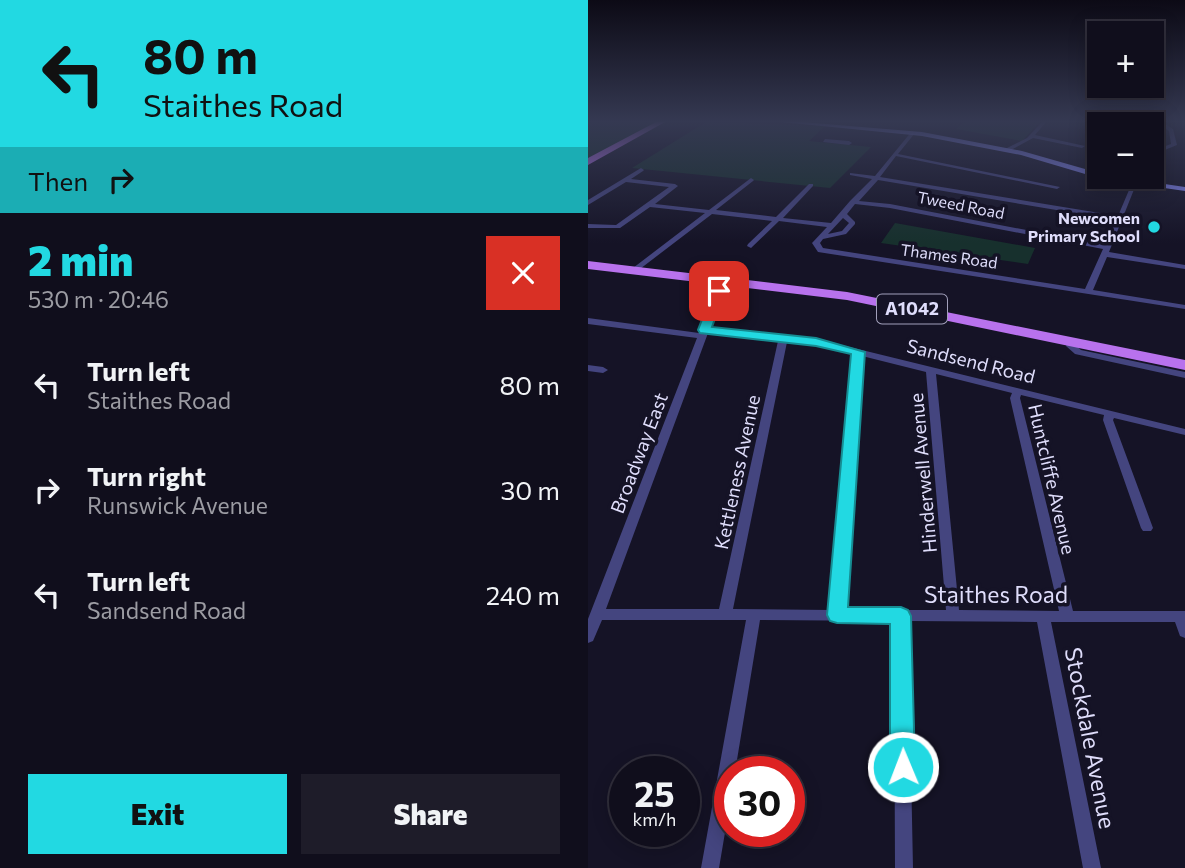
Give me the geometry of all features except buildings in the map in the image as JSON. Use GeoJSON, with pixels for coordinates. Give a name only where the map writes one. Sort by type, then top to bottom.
{"type":"FeatureCollection","features":[{"type":"Feature","properties":{"kind":"main road","name":"A1042"},"geometry":{"type":"LineString","coordinates":[[588,265],[847,296],[1185,365]]}},
{"type":"Feature","properties":{"kind":"street"},"geometry":{"type":"LineString","coordinates":[[820,238],[890,163]]}},
{"type":"Feature","properties":{"kind":"street"},"geometry":{"type":"LineString","coordinates":[[935,163],[1057,187]]}},
{"type":"Feature","properties":{"kind":"street"},"geometry":{"type":"LineString","coordinates":[[1052,163],[1087,172]]}},
{"type":"Feature","properties":{"kind":"street"},"geometry":{"type":"LineString","coordinates":[[588,203],[641,170]]}},
{"type":"Feature","properties":{"kind":"street"},"geometry":{"type":"LineString","coordinates":[[852,174],[1119,218]]}},
{"type":"Feature","properties":{"kind":"street"},"geometry":{"type":"LineString","coordinates":[[588,226],[618,227],[675,186],[626,180]]}},
{"type":"Feature","properties":{"kind":"street"},"geometry":{"type":"LineString","coordinates":[[636,270],[751,180]]}},
{"type":"Feature","properties":{"kind":"street"},"geometry":{"type":"LineString","coordinates":[[751,246],[811,186]]}},
{"type":"Feature","properties":{"kind":"street"},"geometry":{"type":"LineString","coordinates":[[1164,186],[1185,189]]}},
{"type":"Feature","properties":{"kind":"street"},"geometry":{"type":"LineString","coordinates":[[1132,189],[1089,290],[1185,307]]}},
{"type":"Feature","properties":{"kind":"street","name":"Tweed Road"},"geometry":{"type":"LineString","coordinates":[[852,202],[882,205],[1185,267]]}},
{"type":"Feature","properties":{"kind":"street"},"geometry":{"type":"LineString","coordinates":[[650,205],[831,225]]}},
{"type":"Feature","properties":{"kind":"street"},"geometry":{"type":"LineString","coordinates":[[820,238],[844,233],[853,223],[842,213]]}},
{"type":"Feature","properties":{"kind":"street","name":"Thames Road"},"geometry":{"type":"LineString","coordinates":[[820,238],[816,243],[825,252],[1089,290]]}},
{"type":"Feature","properties":{"kind":"street","name":"Broadway East"},"geometry":{"type":"LineString","coordinates":[[588,637],[723,281]]}},
{"type":"Feature","properties":{"kind":"street","name":"Sandsend Road"},"geometry":{"type":"LineString","coordinates":[[588,321],[783,338],[858,352],[1185,432]]}},
{"type":"Feature","properties":{"kind":"street","name":"Kettleness Avenue"},"geometry":{"type":"LineString","coordinates":[[725,614],[783,338]]}},
{"type":"Feature","properties":{"kind":"street"},"geometry":{"type":"LineString","coordinates":[[1072,341],[1071,349],[1078,352],[1185,375]]}},
{"type":"Feature","properties":{"kind":"street"},"geometry":{"type":"LineString","coordinates":[[837,615],[858,352]]}},
{"type":"Feature","properties":{"kind":"street"},"geometry":{"type":"LineString","coordinates":[[588,368],[603,370]]}},
{"type":"Feature","properties":{"kind":"street","name":"Hinderwell Avenue"},"geometry":{"type":"LineString","coordinates":[[931,370],[953,616]]}},
{"type":"Feature","properties":{"kind":"street","name":"Huntcliffe Avenue"},"geometry":{"type":"LineString","coordinates":[[1018,391],[1015,398],[1067,616]]}},
{"type":"Feature","properties":{"kind":"street"},"geometry":{"type":"LineString","coordinates":[[1110,413],[1108,420],[1147,528]]}},
{"type":"Feature","properties":{"kind":"street","name":"Staithes Road"},"geometry":{"type":"LineString","coordinates":[[597,614],[1182,617]]}},
{"type":"Feature","properties":{"kind":"street"},"geometry":{"type":"LineString","coordinates":[[709,868],[754,615]]}},
{"type":"Feature","properties":{"kind":"street"},"geometry":{"type":"LineString","coordinates":[[901,616],[904,868]]}},
{"type":"Feature","properties":{"kind":"street","name":"Stockdale Avenue"},"geometry":{"type":"LineString","coordinates":[[1043,616],[1093,868]]}},
{"type":"Feature","properties":{"kind":"street"},"geometry":{"type":"LineString","coordinates":[[1182,617],[1185,632]]}},
{"type":"Feature","properties":{"kind":"green space"},"geometry":{"type":"Polygon","coordinates":[[[641,163],[855,163],[830,188],[632,168],[641,163]]]}},
{"type":"Feature","properties":{"kind":"green space"},"geometry":{"type":"Polygon","coordinates":[[[895,223],[1035,248],[1028,264],[881,243],[895,223]]]}},
{"type":"Feature","properties":{"kind":"place","name":"Newcomen Primary School"},"geometry":{"type":"Point","coordinates":[1154,227]}},
{"type":"Feature","properties":{"kind":"route"},"geometry":{"type":"LineString","coordinates":[[719,291],[705,330],[816,342],[858,352],[855,359],[837,615],[901,616],[903,767]]}}]}
